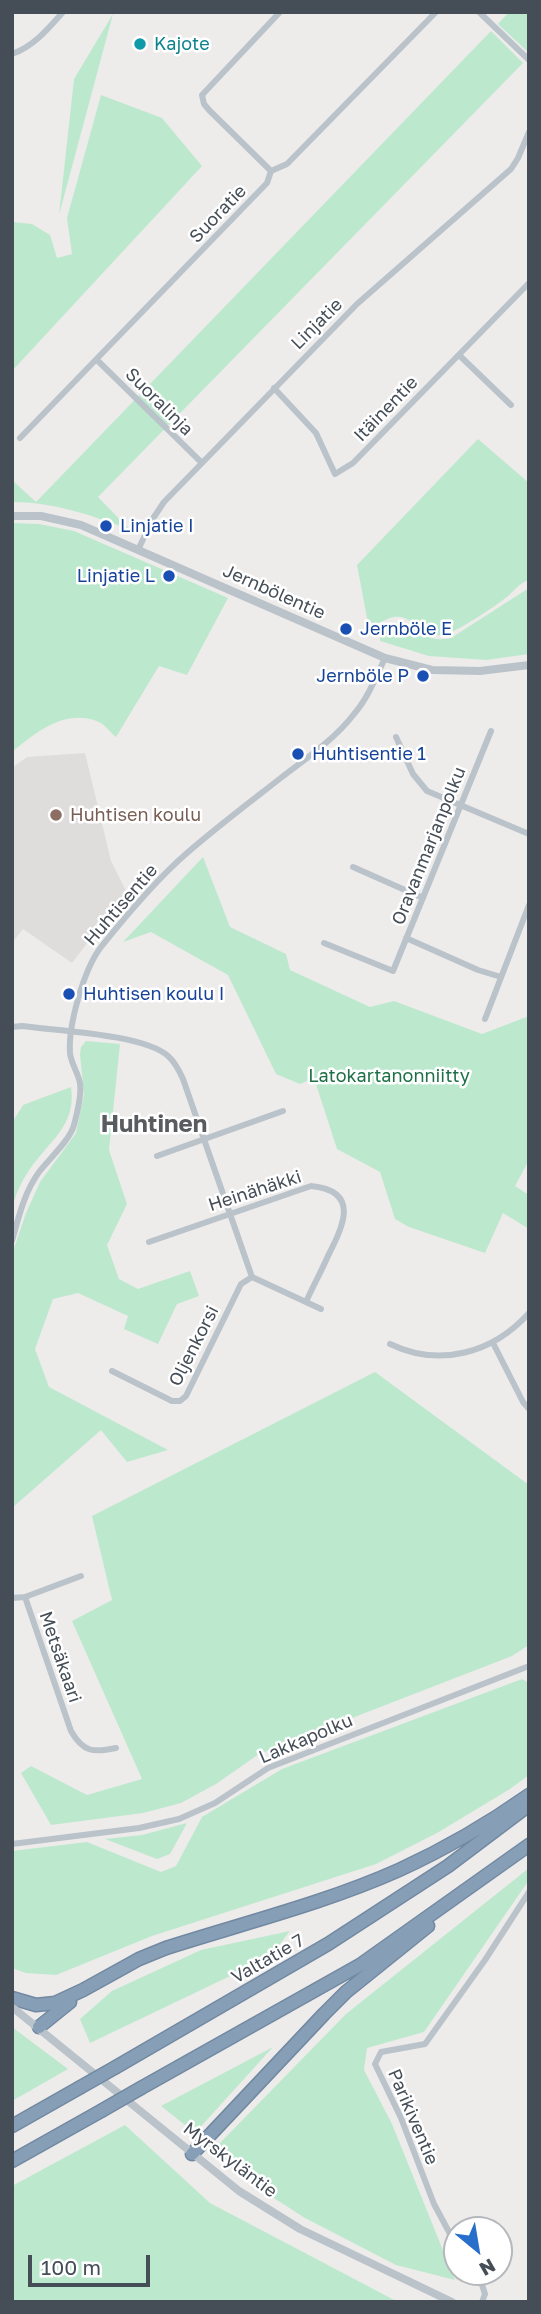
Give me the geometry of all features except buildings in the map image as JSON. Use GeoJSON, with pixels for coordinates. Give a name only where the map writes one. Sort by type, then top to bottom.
{"type":"FeatureCollection","features":[{"type":"Feature","properties":{"kind":"highway"},"geometry":{"type":"LineString","coordinates":[[12,1998],[36,2004],[55,2003],[166,1948],[337,1895],[399,1870],[477,1829],[529,1795]]}},
{"type":"Feature","properties":{"kind":"highway","name":"Valtatie 7"},"geometry":{"type":"LineString","coordinates":[[12,2126],[328,1944],[448,1866],[529,1805]]}},
{"type":"Feature","properties":{"kind":"highway"},"geometry":{"type":"LineString","coordinates":[[12,2161],[360,1965],[529,1844]]}},
{"type":"Feature","properties":{"kind":"highway"},"geometry":{"type":"LineString","coordinates":[[192,2154],[346,1992],[488,1874]]}},
{"type":"Feature","properties":{"kind":"highway"},"geometry":{"type":"LineString","coordinates":[[39,2027],[83,1990]]}},
{"type":"Feature","properties":{"kind":"street"},"geometry":{"type":"LineString","coordinates":[[12,54],[24,50],[64,12]]}},
{"type":"Feature","properties":{"kind":"street"},"geometry":{"type":"LineString","coordinates":[[271,171],[209,110],[202,95],[280,12]]}},
{"type":"Feature","properties":{"kind":"street","name":"Suoratie"},"geometry":{"type":"LineString","coordinates":[[20,438],[267,183],[271,171],[287,164],[436,12]]}},
{"type":"Feature","properties":{"kind":"street"},"geometry":{"type":"LineString","coordinates":[[479,12],[529,60]]}},
{"type":"Feature","properties":{"kind":"street","name":"Linjatie"},"geometry":{"type":"LineString","coordinates":[[138,550],[158,509],[375,287],[511,169],[529,132]]}},
{"type":"Feature","properties":{"kind":"street","name":"Itäinentie"},"geometry":{"type":"LineString","coordinates":[[274,388],[316,433],[335,474],[354,463],[529,283]]}},
{"type":"Feature","properties":{"kind":"street"},"geometry":{"type":"LineString","coordinates":[[459,355],[511,405]]}},
{"type":"Feature","properties":{"kind":"street","name":"Suoralinja"},"geometry":{"type":"LineString","coordinates":[[97,360],[202,463]]}},
{"type":"Feature","properties":{"kind":"street","name":"Jernbölentie"},"geometry":{"type":"LineString","coordinates":[[12,516],[41,516],[81,525],[385,658],[432,670],[480,671],[529,665]]}},
{"type":"Feature","properties":{"kind":"street","name":"Huhtisentie"},"geometry":{"type":"LineString","coordinates":[[12,1241],[23,1200],[38,1174],[73,1129],[80,1084],[70,1055],[72,1033],[85,974],[100,948],[184,855],[321,747],[343,726],[366,696],[385,658]]}},
{"type":"Feature","properties":{"kind":"street","name":"Oravanmarjanpolku"},"geometry":{"type":"LineString","coordinates":[[324,943],[393,971],[491,731]]}},
{"type":"Feature","properties":{"kind":"street"},"geometry":{"type":"LineString","coordinates":[[396,737],[413,774],[423,787],[460,806],[529,834]]}},
{"type":"Feature","properties":{"kind":"street"},"geometry":{"type":"LineString","coordinates":[[353,867],[423,898]]}},
{"type":"Feature","properties":{"kind":"street"},"geometry":{"type":"LineString","coordinates":[[485,1019],[529,905]]}},
{"type":"Feature","properties":{"kind":"street"},"geometry":{"type":"LineString","coordinates":[[406,938],[478,970],[501,977]]}},
{"type":"Feature","properties":{"kind":"street"},"geometry":{"type":"LineString","coordinates":[[12,1027],[22,1026],[139,1042],[166,1054],[176,1064],[183,1079],[252,1277],[321,1309]]}},
{"type":"Feature","properties":{"kind":"street"},"geometry":{"type":"LineString","coordinates":[[157,1156],[283,1111]]}},
{"type":"Feature","properties":{"kind":"street","name":"Heinähäkki"},"geometry":{"type":"LineString","coordinates":[[149,1242],[311,1186],[325,1187],[336,1194],[344,1211],[343,1226],[306,1302]]}},
{"type":"Feature","properties":{"kind":"street","name":"Oljenkorsi"},"geometry":{"type":"LineString","coordinates":[[112,1371],[172,1401],[180,1401],[186,1396],[241,1284],[252,1277]]}},
{"type":"Feature","properties":{"kind":"street"},"geometry":{"type":"LineString","coordinates":[[390,1345],[416,1354],[467,1352],[493,1343],[529,1313]]}},
{"type":"Feature","properties":{"kind":"street"},"geometry":{"type":"LineString","coordinates":[[493,1343],[529,1409]]}},
{"type":"Feature","properties":{"kind":"street","name":"Metsäkaari"},"geometry":{"type":"LineString","coordinates":[[81,1576],[24,1597],[77,1742],[83,1748],[93,1751],[116,1748]]}},
{"type":"Feature","properties":{"kind":"street"},"geometry":{"type":"LineString","coordinates":[[12,1598],[24,1597]]}},
{"type":"Feature","properties":{"kind":"street","name":"Lakkapolku"},"geometry":{"type":"LineString","coordinates":[[12,1844],[139,1828],[179,1819],[215,1803],[268,1769],[529,1666]]}},
{"type":"Feature","properties":{"kind":"street","name":"Parikiventie"},"geometry":{"type":"LineString","coordinates":[[443,2221],[401,2118],[375,2064],[381,2052],[425,2044],[529,1892]]}},
{"type":"Feature","properties":{"kind":"street","name":"Myrskyläntie"},"geometry":{"type":"LineString","coordinates":[[12,2007],[239,2191],[300,2228],[452,2302]]}},
{"type":"Feature","properties":{"kind":"shaded area","name":"Huhtisen koulu"},"geometry":{"type":"Polygon","coordinates":[[[85,753],[111,861],[129,897],[104,921],[72,963],[23,929],[12,943],[12,768],[27,757],[85,753]]]}},
{"type":"Feature","properties":{"kind":"green space"},"geometry":{"type":"Polygon","coordinates":[[[509,12],[529,12],[529,53],[498,24],[509,12]]]}},
{"type":"Feature","properties":{"kind":"green space"},"geometry":{"type":"Polygon","coordinates":[[[113,14],[59,215],[74,79],[113,14]]]}},
{"type":"Feature","properties":{"kind":"green space"},"geometry":{"type":"Polygon","coordinates":[[[491,31],[523,63],[98,497],[129,529],[57,507],[12,502],[12,480],[36,502],[491,31]]]}},
{"type":"Feature","properties":{"kind":"green space"},"geometry":{"type":"Polygon","coordinates":[[[101,95],[162,118],[202,166],[12,371],[12,222],[32,224],[50,235],[57,258],[72,254],[67,218],[101,95]]]}},
{"type":"Feature","properties":{"kind":"green space"},"geometry":{"type":"Polygon","coordinates":[[[478,439],[529,483],[529,580],[476,618],[443,635],[430,633],[401,617],[374,625],[367,618],[357,565],[478,439]]]}},
{"type":"Feature","properties":{"kind":"green space"},"geometry":{"type":"Polygon","coordinates":[[[12,523],[39,524],[74,531],[228,598],[187,675],[159,666],[116,737],[99,722],[75,718],[52,724],[12,752],[12,523]]]}},
{"type":"Feature","properties":{"kind":"green space"},"geometry":{"type":"Polygon","coordinates":[[[529,588],[529,654],[486,660],[429,656],[380,641],[380,632],[391,624],[401,622],[430,638],[451,638],[529,588]]]}},
{"type":"Feature","properties":{"kind":"green space","name":"Latokartanonniitty"},"geometry":{"type":"Polygon","coordinates":[[[203,857],[230,927],[286,954],[290,970],[370,1007],[394,1001],[482,1034],[529,1016],[529,1160],[515,1186],[529,1195],[529,1229],[503,1213],[485,1253],[409,1227],[395,1219],[380,1172],[337,1149],[314,1078],[300,1084],[276,1074],[228,975],[151,932],[123,942],[203,857]]]}},
{"type":"Feature","properties":{"kind":"green space"},"geometry":{"type":"Polygon","coordinates":[[[86,1041],[120,1044],[109,1150],[127,1204],[107,1245],[119,1279],[138,1289],[190,1271],[199,1296],[177,1304],[158,1344],[124,1329],[128,1316],[78,1293],[53,1299],[35,1349],[49,1387],[168,1450],[127,1462],[101,1430],[12,1508],[12,1254],[40,1182],[76,1133],[84,1094],[80,1054],[86,1041]]]}},
{"type":"Feature","properties":{"kind":"green space"},"geometry":{"type":"Polygon","coordinates":[[[71,1087],[72,1101],[65,1124],[25,1176],[12,1207],[12,1123],[23,1105],[71,1087]]]}},
{"type":"Feature","properties":{"kind":"green space"},"geometry":{"type":"Polygon","coordinates":[[[375,1372],[529,1485],[529,1645],[512,1656],[259,1754],[216,1784],[181,1803],[143,1813],[51,1825],[21,1773],[31,1766],[87,1795],[142,1779],[72,1621],[112,1600],[92,1516],[375,1372]]]}},
{"type":"Feature","properties":{"kind":"green space"},"geometry":{"type":"Polygon","coordinates":[[[522,1679],[529,1683],[529,1775],[437,1833],[376,1864],[152,1936],[56,1975],[26,1973],[12,1968],[12,1851],[87,1842],[161,1872],[176,1866],[202,1817],[282,1769],[522,1679]]]}},
{"type":"Feature","properties":{"kind":"green space"},"geometry":{"type":"Polygon","coordinates":[[[187,1823],[170,1854],[157,1859],[105,1839],[142,1835],[187,1823]]]}},
{"type":"Feature","properties":{"kind":"green space"},"geometry":{"type":"Polygon","coordinates":[[[529,1868],[529,1880],[424,2032],[367,2048],[364,2070],[392,2124],[443,2250],[443,2277],[396,2265],[305,2218],[244,2179],[218,2156],[220,2143],[346,2014],[529,1868]]]}},
{"type":"Feature","properties":{"kind":"green space"},"geometry":{"type":"Polygon","coordinates":[[[290,1931],[270,1957],[90,2043],[80,2019],[112,1991],[201,1950],[290,1931]]]}},
{"type":"Feature","properties":{"kind":"green space"},"geometry":{"type":"Polygon","coordinates":[[[12,2027],[68,2069],[12,2101],[12,2027]]]}},
{"type":"Feature","properties":{"kind":"green space"},"geometry":{"type":"Polygon","coordinates":[[[273,2047],[195,2133],[161,2106],[273,2047]]]}},
{"type":"Feature","properties":{"kind":"green space"},"geometry":{"type":"Polygon","coordinates":[[[125,2125],[210,2203],[398,2302],[12,2302],[12,2186],[125,2125]]]}},
{"type":"Feature","properties":{"kind":"place","name":"Kajote"},"geometry":{"type":"Point","coordinates":[140,44]}},
{"type":"Feature","properties":{"kind":"place","name":"Linjatie I"},"geometry":{"type":"Point","coordinates":[106,526]}},
{"type":"Feature","properties":{"kind":"place","name":"Linjatie L"},"geometry":{"type":"Point","coordinates":[169,576]}},
{"type":"Feature","properties":{"kind":"place","name":"Jernböle E"},"geometry":{"type":"Point","coordinates":[346,629]}},
{"type":"Feature","properties":{"kind":"place","name":"Jernböle P"},"geometry":{"type":"Point","coordinates":[423,676]}},
{"type":"Feature","properties":{"kind":"place","name":"Huhtisentie 1"},"geometry":{"type":"Point","coordinates":[298,754]}},
{"type":"Feature","properties":{"kind":"place","name":"Huhtisen koulu"},"geometry":{"type":"Point","coordinates":[56,815]}},
{"type":"Feature","properties":{"kind":"place","name":"Huhtisen koulu I"},"geometry":{"type":"Point","coordinates":[69,994]}},
{"type":"Feature","properties":{"kind":"district","name":"Huhtinen"},"geometry":{"type":"Point","coordinates":[154,1124]}}]}
